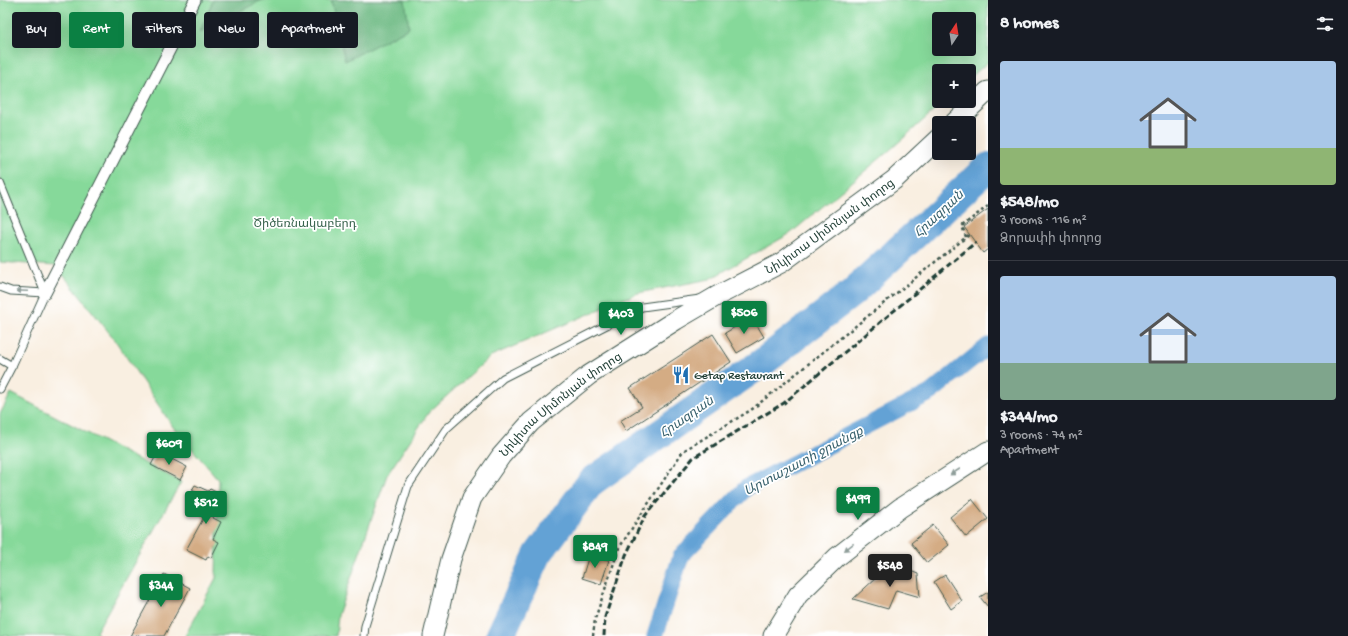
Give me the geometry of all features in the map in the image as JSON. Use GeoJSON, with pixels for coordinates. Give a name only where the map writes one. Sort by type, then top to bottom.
{"type":"FeatureCollection","features":[{"type":"Feature","properties":{"kind":"street"},"geometry":{"type":"LineString","coordinates":[[44,293],[195,0]]}},
{"type":"Feature","properties":{"kind":"street"},"geometry":{"type":"LineString","coordinates":[[961,116],[988,91]]}},
{"type":"Feature","properties":{"kind":"street","name":"Նիկիտա Սիմոնյան փողոց"},"geometry":{"type":"LineString","coordinates":[[433,636],[451,559],[472,498],[502,456],[531,422],[589,375],[717,296],[781,263],[894,180],[932,145]]}},
{"type":"Feature","properties":{"kind":"street"},"geometry":{"type":"LineString","coordinates":[[773,636],[798,595],[837,557],[900,508],[988,451]]}},
{"type":"Feature","properties":{"kind":"lane"},"geometry":{"type":"LineString","coordinates":[[0,183],[44,293],[12,366],[0,389]]}},
{"type":"Feature","properties":{"kind":"lane"},"geometry":{"type":"LineString","coordinates":[[0,287],[10,291],[44,293]]}},
{"type":"Feature","properties":{"kind":"lane"},"geometry":{"type":"LineString","coordinates":[[364,636],[408,486],[446,429],[503,378],[642,307],[717,296]]}},
{"type":"Feature","properties":{"kind":"lane"},"geometry":{"type":"LineString","coordinates":[[0,359],[12,366]]}},
{"type":"Feature","properties":{"kind":"path"},"geometry":{"type":"LineString","coordinates":[[966,237],[962,226],[988,206]]}},
{"type":"Feature","properties":{"kind":"path"},"geometry":{"type":"LineString","coordinates":[[593,636],[595,619],[619,548],[683,452],[751,410],[970,234]]}},
{"type":"Feature","properties":{"kind":"green space","name":"Ծիծեռնակաբերդ"},"geometry":{"type":"Polygon","coordinates":[[[0,0],[988,0],[988,62],[976,73],[976,64],[932,64],[932,108],[937,108],[890,150],[791,233],[710,279],[638,293],[491,356],[429,412],[387,475],[338,615],[336,636],[185,636],[216,578],[218,479],[173,427],[115,340],[56,266],[0,262],[0,0]]]}},
{"type":"Feature","properties":{"kind":"green space"},"geometry":{"type":"Polygon","coordinates":[[[213,0],[262,0],[239,12],[208,12],[213,0]]]}},
{"type":"Feature","properties":{"kind":"green space"},"geometry":{"type":"Polygon","coordinates":[[[331,0],[405,0],[409,28],[345,61],[342,48],[358,48],[358,12],[334,12],[331,0]]]}},
{"type":"Feature","properties":{"kind":"green space"},"geometry":{"type":"Polygon","coordinates":[[[204,22],[204,30],[200,32],[204,22]]]}},
{"type":"Feature","properties":{"kind":"green space"},"geometry":{"type":"Polygon","coordinates":[[[11,393],[181,482],[96,632],[100,636],[0,636],[0,414],[11,393]]]}},
{"type":"Feature","properties":{"kind":"building"},"geometry":{"type":"Polygon","coordinates":[[[988,209],[988,249],[983,253],[964,227],[988,209]]]}},
{"type":"Feature","properties":{"kind":"building"},"geometry":{"type":"Polygon","coordinates":[[[752,317],[764,337],[737,353],[725,333],[752,317]]]}},
{"type":"Feature","properties":{"kind":"building","name":"Getap Restaurant"},"geometry":{"type":"Polygon","coordinates":[[[713,334],[731,362],[626,431],[620,421],[642,407],[630,388],[713,334]]]}},
{"type":"Feature","properties":{"kind":"building"},"geometry":{"type":"Polygon","coordinates":[[[158,452],[187,467],[180,480],[151,465],[158,452]]]}},
{"type":"Feature","properties":{"kind":"building"},"geometry":{"type":"Polygon","coordinates":[[[195,485],[208,491],[210,489],[224,496],[213,518],[221,522],[213,539],[219,542],[211,558],[208,556],[206,560],[186,550],[204,517],[199,514],[207,498],[192,490],[195,485]]]}},
{"type":"Feature","properties":{"kind":"building"},"geometry":{"type":"Polygon","coordinates":[[[972,499],[988,519],[966,537],[950,517],[972,499]]]}},
{"type":"Feature","properties":{"kind":"building"},"geometry":{"type":"Polygon","coordinates":[[[933,525],[949,545],[927,563],[911,543],[933,525]]]}},
{"type":"Feature","properties":{"kind":"building"},"geometry":{"type":"Polygon","coordinates":[[[589,555],[609,560],[601,584],[582,578],[589,555]]]}},
{"type":"Feature","properties":{"kind":"building"},"geometry":{"type":"Polygon","coordinates":[[[900,567],[918,574],[920,597],[896,590],[888,609],[853,599],[877,577],[900,567]]]}},
{"type":"Feature","properties":{"kind":"building"},"geometry":{"type":"Polygon","coordinates":[[[164,574],[190,588],[164,636],[130,636],[164,574]]]}},
{"type":"Feature","properties":{"kind":"building"},"geometry":{"type":"Polygon","coordinates":[[[945,575],[962,601],[951,609],[934,582],[945,575]]]}},
{"type":"Feature","properties":{"kind":"building"},"geometry":{"type":"Polygon","coordinates":[[[988,592],[988,607],[980,597],[988,592]]]}},
{"type":"Feature","properties":{"kind":"waterway","name":"Հրազդան"},"geometry":{"type":"LineString","coordinates":[[500,636],[538,554],[591,482],[763,362],[852,293],[988,167]]}},
{"type":"Feature","properties":{"kind":"waterway","name":"Արտաշատի ջրանցք"},"geometry":{"type":"LineString","coordinates":[[655,636],[681,556],[746,488],[930,393],[988,346]]}},
{"type":"Feature","properties":{"kind":"railway"},"geometry":{"type":"LineString","coordinates":[[604,636],[605,617],[626,555],[645,516],[693,458],[784,403],[976,242]]}},
{"type":"Feature","properties":{"kind":"place","name":"Getap Restaurant"},"geometry":{"type":"Point","coordinates":[681,375]}}]}
